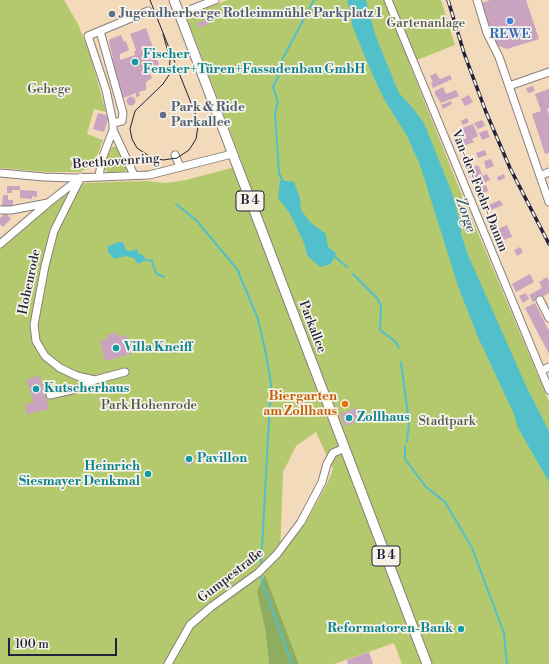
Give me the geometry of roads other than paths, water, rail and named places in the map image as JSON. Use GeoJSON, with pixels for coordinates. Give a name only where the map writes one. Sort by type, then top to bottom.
{"type":"FeatureCollection","features":[{"type":"Feature","properties":{"kind":"main road","name":"Parkallee"},"geometry":{"type":"LineString","coordinates":[[174,0],[427,664]]}},
{"type":"Feature","properties":{"kind":"street"},"geometry":{"type":"LineString","coordinates":[[179,14],[215,0]]}},
{"type":"Feature","properties":{"kind":"street","name":"Van-der-Foehr-Damm"},"geometry":{"type":"LineString","coordinates":[[388,0],[549,390]]}},
{"type":"Feature","properties":{"kind":"street"},"geometry":{"type":"LineString","coordinates":[[476,0],[487,34],[499,57],[549,202]]}},
{"type":"Feature","properties":{"kind":"street"},"geometry":{"type":"LineString","coordinates":[[134,175],[113,127],[106,90],[88,36],[148,11]]}},
{"type":"Feature","properties":{"kind":"street"},"geometry":{"type":"LineString","coordinates":[[99,176],[102,159],[113,127],[122,121],[123,113],[100,31]]}},
{"type":"Feature","properties":{"kind":"street"},"geometry":{"type":"LineString","coordinates":[[509,86],[549,72]]}},
{"type":"Feature","properties":{"kind":"street","name":"Beethovenring"},"geometry":{"type":"LineString","coordinates":[[0,173],[44,177],[149,174],[232,154]]}},
{"type":"Feature","properties":{"kind":"street"},"geometry":{"type":"LineString","coordinates":[[176,156],[180,167]]}},
{"type":"Feature","properties":{"kind":"street"},"geometry":{"type":"LineString","coordinates":[[540,176],[549,172]]}},
{"type":"Feature","properties":{"kind":"street"},"geometry":{"type":"LineString","coordinates":[[0,244],[80,177]]}},
{"type":"Feature","properties":{"kind":"street","name":"Hohenrode"},"geometry":{"type":"LineString","coordinates":[[80,177],[54,231],[45,266],[34,325],[36,341],[45,356],[60,368],[77,376],[95,380],[124,372]]}},
{"type":"Feature","properties":{"kind":"street"},"geometry":{"type":"LineString","coordinates":[[0,210],[11,210],[48,203]]}},
{"type":"Feature","properties":{"kind":"street"},"geometry":{"type":"LineString","coordinates":[[540,300],[549,318]]}},
{"type":"Feature","properties":{"kind":"street"},"geometry":{"type":"LineString","coordinates":[[541,371],[549,367]]}},
{"type":"Feature","properties":{"kind":"street"},"geometry":{"type":"LineString","coordinates":[[50,395],[80,388],[95,380]]}},
{"type":"Feature","properties":{"kind":"street","name":"Gumpestraße"},"geometry":{"type":"LineString","coordinates":[[168,664],[190,625],[211,607],[258,573],[277,554],[301,522],[322,482],[327,464],[333,453],[345,448]]}},
{"type":"Feature","properties":{"kind":"water"},"geometry":{"type":"Polygon","coordinates":[[[347,0],[366,0],[375,34],[399,93],[424,123],[452,193],[461,226],[461,234],[468,255],[527,388],[549,431],[549,482],[518,428],[514,414],[477,335],[458,286],[420,165],[407,136],[384,99],[373,76],[352,25],[347,0]]]}},
{"type":"Feature","properties":{"kind":"water"},"geometry":{"type":"Polygon","coordinates":[[[280,180],[294,182],[300,198],[301,210],[311,223],[326,234],[328,247],[336,253],[331,264],[320,267],[307,255],[304,243],[289,212],[278,198],[280,180]]]}},
{"type":"Feature","properties":{"kind":"water"},"geometry":{"type":"Polygon","coordinates":[[[123,242],[126,250],[131,251],[137,249],[138,253],[144,256],[146,260],[138,264],[134,258],[126,256],[114,259],[108,252],[108,246],[123,242]]]}},
{"type":"Feature","properties":{"kind":"waterway"},"geometry":{"type":"LineString","coordinates":[[283,181],[279,173],[275,113],[278,102],[273,87],[280,73],[283,58],[314,0]]}},
{"type":"Feature","properties":{"kind":"waterway"},"geometry":{"type":"LineString","coordinates":[[176,204],[196,220],[237,269],[258,319],[271,384],[261,566]]}},
{"type":"Feature","properties":{"kind":"waterway"},"geometry":{"type":"LineString","coordinates":[[333,255],[347,267]]}},
{"type":"Feature","properties":{"kind":"waterway"},"geometry":{"type":"LineString","coordinates":[[146,260],[152,261],[156,273],[164,277]]}},
{"type":"Feature","properties":{"kind":"waterway"},"geometry":{"type":"LineString","coordinates":[[353,274],[377,298],[381,306],[380,330],[396,342],[399,348]]}},
{"type":"Feature","properties":{"kind":"waterway"},"geometry":{"type":"LineString","coordinates":[[401,362],[409,422],[407,442]]}},
{"type":"Feature","properties":{"kind":"waterway"},"geometry":{"type":"LineString","coordinates":[[405,446],[405,459],[426,487],[445,502],[471,546]]}},
{"type":"Feature","properties":{"kind":"waterway"},"geometry":{"type":"LineString","coordinates":[[472,548],[504,633],[507,664]]}},
{"type":"Feature","properties":{"kind":"waterway"},"geometry":{"type":"LineString","coordinates":[[261,573],[262,582],[292,664]]}},
{"type":"Feature","properties":{"kind":"tram line"},"geometry":{"type":"LineString","coordinates":[[150,0],[197,118],[198,126],[196,139],[189,150],[177,158],[163,160],[149,156],[137,148],[132,139],[130,129],[135,111],[163,84],[169,75],[170,59],[163,34]]}},
{"type":"Feature","properties":{"kind":"railway"},"geometry":{"type":"LineString","coordinates":[[448,0],[464,53],[486,112],[510,168],[549,244]]}},
{"type":"Feature","properties":{"kind":"place","name":"Jugendherberge Rotleimmühle Parkplatz 1"},"geometry":{"type":"Point","coordinates":[112,14]}},
{"type":"Feature","properties":{"kind":"place","name":"REWE"},"geometry":{"type":"Point","coordinates":[510,21]}},
{"type":"Feature","properties":{"kind":"place","name":"Fischer Fenster+Türen+Fassadenbau GmbH"},"geometry":{"type":"Point","coordinates":[135,62]}},
{"type":"Feature","properties":{"kind":"place","name":"Park & Ride Parkallee"},"geometry":{"type":"Point","coordinates":[163,115]}},
{"type":"Feature","properties":{"kind":"place","name":"Villa Kneiff"},"geometry":{"type":"Point","coordinates":[116,348]}},
{"type":"Feature","properties":{"kind":"place","name":"Kutscherhaus"},"geometry":{"type":"Point","coordinates":[36,389]}},
{"type":"Feature","properties":{"kind":"place","name":"Biergarten am Zollhaus"},"geometry":{"type":"Point","coordinates":[345,404]}},
{"type":"Feature","properties":{"kind":"place","name":"Zollhaus"},"geometry":{"type":"Point","coordinates":[349,418]}},
{"type":"Feature","properties":{"kind":"place","name":"Pavillon"},"geometry":{"type":"Point","coordinates":[189,459]}},
{"type":"Feature","properties":{"kind":"place","name":"Heinrich Siesmayer Denkmal"},"geometry":{"type":"Point","coordinates":[148,474]}},
{"type":"Feature","properties":{"kind":"place","name":"Reformatoren-Bank"},"geometry":{"type":"Point","coordinates":[461,629]}},
{"type":"Feature","properties":{"kind":"park label","name":"Gartenanlage"},"geometry":{"type":"Point","coordinates":[426,24]}},
{"type":"Feature","properties":{"kind":"park label","name":"Gehege"},"geometry":{"type":"Point","coordinates":[49,90]}},
{"type":"Feature","properties":{"kind":"park label","name":"Park Hohenrode"},"geometry":{"type":"Point","coordinates":[149,406]}},
{"type":"Feature","properties":{"kind":"park label","name":"Stadtpark"},"geometry":{"type":"Point","coordinates":[447,422]}},
{"type":"Feature","properties":{"kind":"water label","name":"Zorge"},"geometry":{"type":"Point","coordinates":[465,215]}}]}
